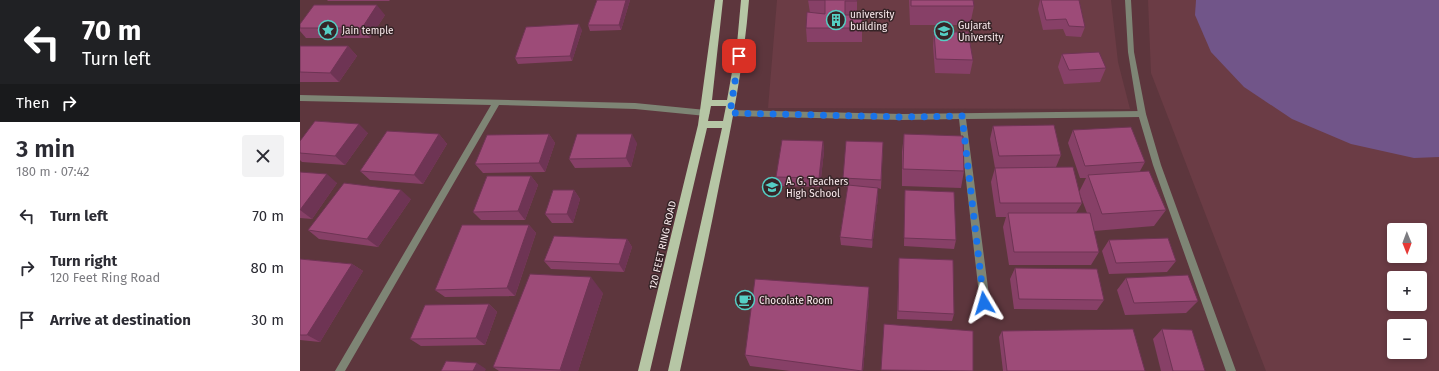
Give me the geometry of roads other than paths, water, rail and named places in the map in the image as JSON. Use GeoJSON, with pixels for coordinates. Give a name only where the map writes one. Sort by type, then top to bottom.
{"type":"FeatureCollection","features":[{"type":"Feature","properties":{"kind":"main road"},"geometry":{"type":"LineString","coordinates":[[719,0],[707,103],[731,103]]}},
{"type":"Feature","properties":{"kind":"main road"},"geometry":{"type":"LineString","coordinates":[[674,371],[731,103],[741,44],[745,0]]}},
{"type":"Feature","properties":{"kind":"main road","name":"120 FEET RING ROAD"},"geometry":{"type":"LineString","coordinates":[[644,371],[706,113],[707,103]]}},
{"type":"Feature","properties":{"kind":"main road"},"geometry":{"type":"LineString","coordinates":[[703,125],[728,118]]}},
{"type":"Feature","properties":{"kind":"street"},"geometry":{"type":"LineString","coordinates":[[1128,0],[1130,52],[1142,114],[1157,165],[1231,371]]}},
{"type":"Feature","properties":{"kind":"street"},"geometry":{"type":"LineString","coordinates":[[300,98],[635,106],[706,113]]}},
{"type":"Feature","properties":{"kind":"street"},"geometry":{"type":"LineString","coordinates":[[340,371],[497,102]]}},
{"type":"Feature","properties":{"kind":"street"},"geometry":{"type":"LineString","coordinates":[[728,118],[1142,114]]}},
{"type":"Feature","properties":{"kind":"street"},"geometry":{"type":"LineString","coordinates":[[962,116],[984,303]]}},
{"type":"Feature","properties":{"kind":"place","name":"university building"},"geometry":{"type":"Point","coordinates":[836,20]}},
{"type":"Feature","properties":{"kind":"place","name":"Jain temple"},"geometry":{"type":"Point","coordinates":[328,30]}},
{"type":"Feature","properties":{"kind":"place","name":"Gujarat University"},"geometry":{"type":"Point","coordinates":[944,31]}},
{"type":"Feature","properties":{"kind":"place","name":"A. G. Teachers High School"},"geometry":{"type":"Point","coordinates":[772,187]}},
{"type":"Feature","properties":{"kind":"place","name":"Chocolate Room"},"geometry":{"type":"Point","coordinates":[745,300]}}]}
